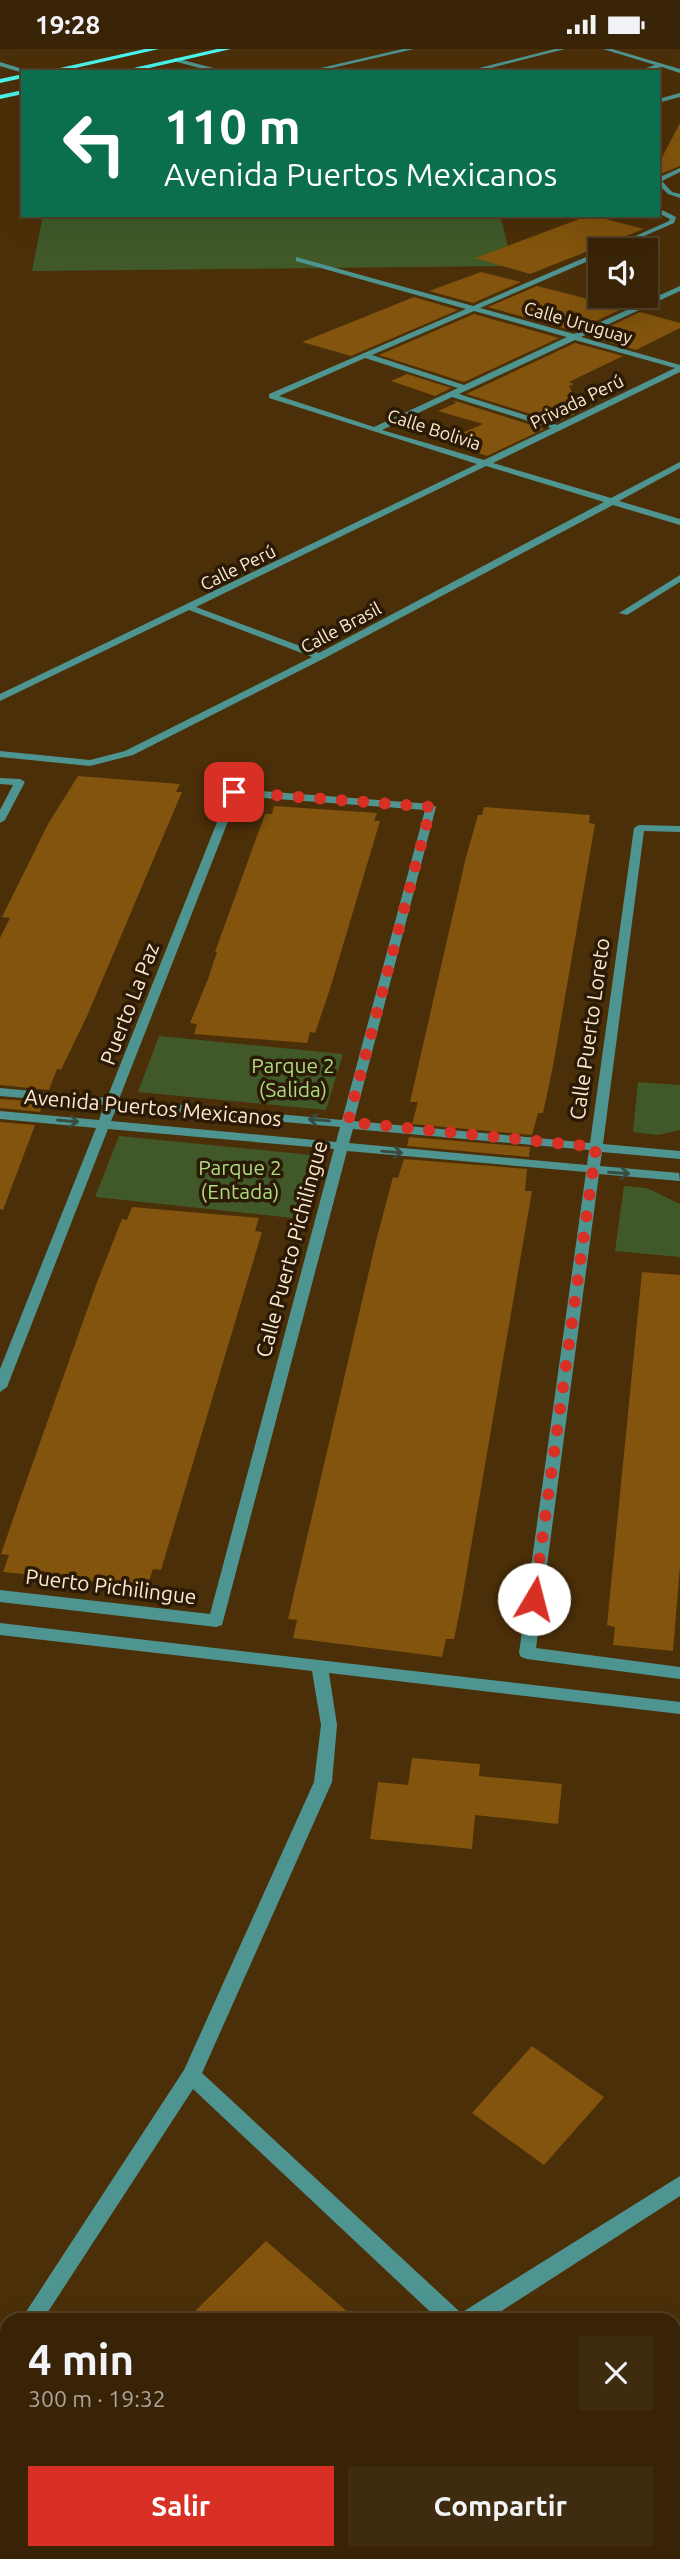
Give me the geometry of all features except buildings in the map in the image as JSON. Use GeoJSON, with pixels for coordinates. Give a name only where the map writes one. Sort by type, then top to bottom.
{"type":"FeatureCollection","features":[{"type":"Feature","properties":{"kind":"main road"},"geometry":{"type":"LineString","coordinates":[[55,70],[155,49]]}},
{"type":"Feature","properties":{"kind":"main road"},"geometry":{"type":"LineString","coordinates":[[129,70],[227,49]]}},
{"type":"Feature","properties":{"kind":"main road"},"geometry":{"type":"LineString","coordinates":[[0,81],[21,76]]}},
{"type":"Feature","properties":{"kind":"main road"},"geometry":{"type":"LineString","coordinates":[[0,97],[21,92]]}},
{"type":"Feature","properties":{"kind":"street"},"geometry":{"type":"LineString","coordinates":[[315,70],[411,49]]}},
{"type":"Feature","properties":{"kind":"street"},"geometry":{"type":"LineString","coordinates":[[474,70],[562,49]]}},
{"type":"Feature","properties":{"kind":"street"},"geometry":{"type":"LineString","coordinates":[[606,49],[680,71]]}},
{"type":"Feature","properties":{"kind":"street"},"geometry":{"type":"LineString","coordinates":[[175,60],[215,70]]}},
{"type":"Feature","properties":{"kind":"street"},"geometry":{"type":"LineString","coordinates":[[0,64],[21,70]]}},
{"type":"Feature","properties":{"kind":"street"},"geometry":{"type":"LineString","coordinates":[[645,70],[662,66]]}},
{"type":"Feature","properties":{"kind":"street"},"geometry":{"type":"LineString","coordinates":[[660,100],[680,95]]}},
{"type":"Feature","properties":{"kind":"street"},"geometry":{"type":"LineString","coordinates":[[660,179],[680,170]]}},
{"type":"Feature","properties":{"kind":"street"},"geometry":{"type":"LineString","coordinates":[[660,182],[670,193]]}},
{"type":"Feature","properties":{"kind":"street"},"geometry":{"type":"LineString","coordinates":[[660,195],[670,193],[680,196]]}},
{"type":"Feature","properties":{"kind":"street"},"geometry":{"type":"LineString","coordinates":[[635,238],[672,222],[674,218],[660,211]]}},
{"type":"Feature","properties":{"kind":"street","name":"Calle Uruguay"},"geometry":{"type":"LineString","coordinates":[[374,430],[272,395],[588,258]]}},
{"type":"Feature","properties":{"kind":"street","name":"Calle Uruguay"},"geometry":{"type":"LineString","coordinates":[[299,259],[680,368]]}},
{"type":"Feature","properties":{"kind":"street","name":"Calle Bolivia"},"geometry":{"type":"LineString","coordinates":[[374,430],[680,288]]}},
{"type":"Feature","properties":{"kind":"street"},"geometry":{"type":"LineString","coordinates":[[363,355],[465,388]]}},
{"type":"Feature","properties":{"kind":"street","name":"Privada Perú"},"geometry":{"type":"LineString","coordinates":[[488,464],[680,368]]}},
{"type":"Feature","properties":{"kind":"street"},"geometry":{"type":"LineString","coordinates":[[452,394],[558,428]]}},
{"type":"Feature","properties":{"kind":"street","name":"Calle Bolivia"},"geometry":{"type":"LineString","coordinates":[[374,430],[680,522]]}},
{"type":"Feature","properties":{"kind":"street","name":"Calle Perú"},"geometry":{"type":"LineString","coordinates":[[0,698],[488,464]]}},
{"type":"Feature","properties":{"kind":"street","name":"Calle Brasil"},"geometry":{"type":"LineString","coordinates":[[0,754],[90,763],[130,753],[320,657],[680,465]]}},
{"type":"Feature","properties":{"kind":"street"},"geometry":{"type":"LineString","coordinates":[[624,613],[680,578]]}},
{"type":"Feature","properties":{"kind":"street"},"geometry":{"type":"LineString","coordinates":[[191,608],[320,657]]}},
{"type":"Feature","properties":{"kind":"street"},"geometry":{"type":"LineString","coordinates":[[0,781],[20,782],[0,820]]}},
{"type":"Feature","properties":{"kind":"street","name":"Calle Puerto Pichilingue"},"geometry":{"type":"LineString","coordinates":[[216,1621],[431,807],[234,792]]}},
{"type":"Feature","properties":{"kind":"street","name":"Puerto La Paz"},"geometry":{"type":"LineString","coordinates":[[0,1387],[234,792]]}},
{"type":"Feature","properties":{"kind":"street","name":"Calle Puerto Loreto"},"geometry":{"type":"LineString","coordinates":[[680,829],[639,828],[527,1653],[680,1673]]}},
{"type":"Feature","properties":{"kind":"street","name":"Avenida Puertos Mexicanos"},"geometry":{"type":"LineString","coordinates":[[0,1092],[348,1122],[680,1155]]}},
{"type":"Feature","properties":{"kind":"street","name":"Avenida Puertos Mexicanos"},"geometry":{"type":"LineString","coordinates":[[0,1115],[680,1177]]}},
{"type":"Feature","properties":{"kind":"street"},"geometry":{"type":"LineString","coordinates":[[680,1155],[676,1166],[680,1177]]}},
{"type":"Feature","properties":{"kind":"street","name":"Puerto Pichilingue"},"geometry":{"type":"LineString","coordinates":[[0,1595],[216,1621]]}},
{"type":"Feature","properties":{"kind":"street"},"geometry":{"type":"LineString","coordinates":[[0,1629],[680,1708]]}},
{"type":"Feature","properties":{"kind":"street"},"geometry":{"type":"LineString","coordinates":[[35,2313],[191,2075],[323,1782],[329,1725],[319,1665]]}},
{"type":"Feature","properties":{"kind":"street"},"geometry":{"type":"LineString","coordinates":[[191,2075],[446,2313]]}},
{"type":"Feature","properties":{"kind":"street"},"geometry":{"type":"LineString","coordinates":[[480,2313],[680,2185]]}},
{"type":"Feature","properties":{"kind":"green space"},"geometry":{"type":"Polygon","coordinates":[[[43,217],[501,217],[513,266],[32,271],[43,217]]]}},
{"type":"Feature","properties":{"kind":"green space","name":"Parque 2 (Salida)"},"geometry":{"type":"Polygon","coordinates":[[[159,1036],[343,1054],[326,1110],[138,1092],[159,1036]]]}},
{"type":"Feature","properties":{"kind":"green space"},"geometry":{"type":"Polygon","coordinates":[[[638,1082],[680,1085],[680,1130],[658,1135],[633,1132],[638,1082]]]}},
{"type":"Feature","properties":{"kind":"green space","name":"Parque 2 (Entada)"},"geometry":{"type":"Polygon","coordinates":[[[119,1136],[311,1155],[293,1218],[95,1197],[119,1136]]]}},
{"type":"Feature","properties":{"kind":"green space"},"geometry":{"type":"Polygon","coordinates":[[[624,1186],[647,1188],[680,1204],[680,1257],[615,1251],[624,1186]]]}},
{"type":"Feature","properties":{"kind":"route"},"geometry":{"type":"LineString","coordinates":[[234,792],[431,807],[348,1122],[596,1147],[534,1599]]}}]}
